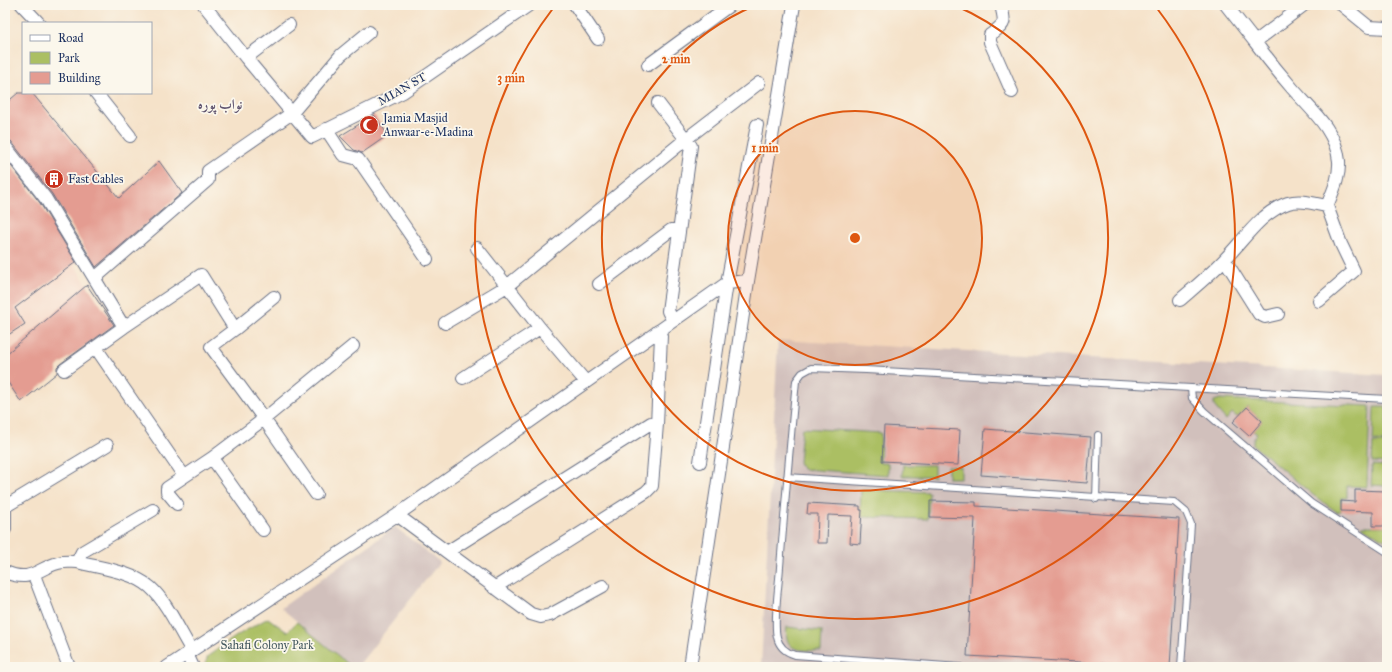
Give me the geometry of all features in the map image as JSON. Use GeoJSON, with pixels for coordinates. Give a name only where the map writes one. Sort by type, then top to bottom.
{"type":"FeatureCollection","features":[{"type":"Feature","properties":{"kind":"street"},"geometry":{"type":"LineString","coordinates":[[22,5],[38,22]]}},
{"type":"Feature","properties":{"kind":"street","name":"MIAN ST"},"geometry":{"type":"LineString","coordinates":[[204,5],[312,137],[403,92],[529,5]]}},
{"type":"Feature","properties":{"kind":"street"},"geometry":{"type":"LineString","coordinates":[[575,5],[598,39]]}},
{"type":"Feature","properties":{"kind":"street"},"geometry":{"type":"LineString","coordinates":[[648,65],[730,5]]}},
{"type":"Feature","properties":{"kind":"street"},"geometry":{"type":"LineString","coordinates":[[690,667],[748,281],[794,5]]}},
{"type":"Feature","properties":{"kind":"street"},"geometry":{"type":"LineString","coordinates":[[1001,5],[1005,19],[1003,26],[990,35],[990,42],[1012,92]]}},
{"type":"Feature","properties":{"kind":"street"},"geometry":{"type":"LineString","coordinates":[[1226,5],[1292,89],[1323,122],[1333,141],[1339,162],[1338,180],[1327,206],[1341,244],[1354,271],[1319,301]]}},
{"type":"Feature","properties":{"kind":"street"},"geometry":{"type":"LineString","coordinates":[[1255,42],[1304,5]]}},
{"type":"Feature","properties":{"kind":"street"},"geometry":{"type":"LineString","coordinates":[[1342,5],[1370,27],[1387,28]]}},
{"type":"Feature","properties":{"kind":"street"},"geometry":{"type":"LineString","coordinates":[[246,58],[289,25]]}},
{"type":"Feature","properties":{"kind":"street"},"geometry":{"type":"LineString","coordinates":[[95,278],[208,180],[208,171],[292,112],[341,55],[369,32]]}},
{"type":"Feature","properties":{"kind":"street"},"geometry":{"type":"LineString","coordinates":[[445,323],[507,286],[686,139],[759,83]]}},
{"type":"Feature","properties":{"kind":"street"},"geometry":{"type":"LineString","coordinates":[[97,94],[130,136]]}},
{"type":"Feature","properties":{"kind":"street"},"geometry":{"type":"LineString","coordinates":[[658,103],[691,146],[668,311],[673,321]]}},
{"type":"Feature","properties":{"kind":"street"},"geometry":{"type":"LineString","coordinates":[[700,462],[727,283],[756,125]]}},
{"type":"Feature","properties":{"kind":"street"},"geometry":{"type":"LineString","coordinates":[[326,129],[342,155],[358,160],[427,260]]}},
{"type":"Feature","properties":{"kind":"street"},"geometry":{"type":"LineString","coordinates":[[5,146],[46,199],[124,327]]}},
{"type":"Feature","properties":{"kind":"street"},"geometry":{"type":"LineString","coordinates":[[1180,300],[1224,260],[1256,225],[1277,208],[1288,203],[1300,201],[1327,206]]}},
{"type":"Feature","properties":{"kind":"street"},"geometry":{"type":"LineString","coordinates":[[599,284],[671,230],[679,230]]}},
{"type":"Feature","properties":{"kind":"street"},"geometry":{"type":"LineString","coordinates":[[477,248],[540,328],[586,382]]}},
{"type":"Feature","properties":{"kind":"street"},"geometry":{"type":"LineString","coordinates":[[1224,260],[1259,314],[1266,317],[1278,314]]}},
{"type":"Feature","properties":{"kind":"street"},"geometry":{"type":"LineString","coordinates":[[64,370],[201,275],[235,329]]}},
{"type":"Feature","properties":{"kind":"street"},"geometry":{"type":"LineString","coordinates":[[167,667],[396,515],[727,283],[748,281]]}},
{"type":"Feature","properties":{"kind":"street"},"geometry":{"type":"LineString","coordinates":[[274,297],[211,347],[264,419],[316,494]]}},
{"type":"Feature","properties":{"kind":"street"},"geometry":{"type":"LineString","coordinates":[[462,378],[540,328]]}},
{"type":"Feature","properties":{"kind":"street"},"geometry":{"type":"LineString","coordinates":[[494,588],[649,489],[653,481],[657,424],[661,336],[658,331]]}},
{"type":"Feature","properties":{"kind":"street"},"geometry":{"type":"LineString","coordinates":[[177,504],[167,492],[167,488],[212,458],[264,419],[353,346]]}},
{"type":"Feature","properties":{"kind":"street"},"geometry":{"type":"LineString","coordinates":[[96,348],[184,476]]}},
{"type":"Feature","properties":{"kind":"street"},"geometry":{"type":"LineString","coordinates":[[447,552],[651,423],[657,424]]}},
{"type":"Feature","properties":{"kind":"street"},"geometry":{"type":"LineString","coordinates":[[5,529],[5,506],[107,445]]}},
{"type":"Feature","properties":{"kind":"street"},"geometry":{"type":"LineString","coordinates":[[212,458],[263,530]]}},
{"type":"Feature","properties":{"kind":"street"},"geometry":{"type":"LineString","coordinates":[[77,562],[82,552],[153,510]]}},
{"type":"Feature","properties":{"kind":"street"},"geometry":{"type":"LineString","coordinates":[[396,515],[494,588],[532,614],[541,617],[550,615],[603,586]]}},
{"type":"Feature","properties":{"kind":"street"},"geometry":{"type":"LineString","coordinates":[[5,572],[21,577],[34,575],[58,563],[77,562],[124,574],[141,581],[150,587],[163,604],[189,653],[193,667]]}},
{"type":"Feature","properties":{"kind":"street"},"geometry":{"type":"LineString","coordinates":[[34,575],[69,667]]}},
{"type":"Feature","properties":{"kind":"lane"},"geometry":{"type":"LineString","coordinates":[[960,667],[795,655],[782,649],[776,635],[787,478],[796,381],[802,373],[811,368],[1387,399]]}},
{"type":"Feature","properties":{"kind":"lane"},"geometry":{"type":"LineString","coordinates":[[1191,389],[1192,398],[1204,411],[1311,503],[1387,552]]}},
{"type":"Feature","properties":{"kind":"lane"},"geometry":{"type":"LineString","coordinates":[[1096,498],[1098,435]]}},
{"type":"Feature","properties":{"kind":"lane"},"geometry":{"type":"LineString","coordinates":[[787,478],[1174,502],[1182,507],[1189,517],[1191,536],[1181,667]]}},
{"type":"Feature","properties":{"kind":"shaded area"},"geometry":{"type":"Polygon","coordinates":[[[74,264],[87,285],[5,355],[5,278],[22,303],[74,264]]]}},
{"type":"Feature","properties":{"kind":"shaded area"},"geometry":{"type":"Polygon","coordinates":[[[778,340],[1387,375],[1387,667],[761,667],[778,340]]]}},
{"type":"Feature","properties":{"kind":"shaded area"},"geometry":{"type":"Polygon","coordinates":[[[395,527],[440,562],[357,667],[352,667],[281,608],[395,527]]]}},
{"type":"Feature","properties":{"kind":"green space"},"geometry":{"type":"Polygon","coordinates":[[[1220,399],[1370,406],[1367,487],[1347,486],[1347,498],[1341,498],[1341,511],[1337,512],[1313,495],[1253,445],[1253,440],[1257,434],[1253,431],[1262,421],[1247,407],[1237,417],[1232,413],[1226,420],[1214,406],[1214,401],[1220,399]]]}},
{"type":"Feature","properties":{"kind":"green space"},"geometry":{"type":"Polygon","coordinates":[[[1374,407],[1387,407],[1387,442],[1373,441],[1374,407]]]}},
{"type":"Feature","properties":{"kind":"green space"},"geometry":{"type":"Polygon","coordinates":[[[802,428],[881,433],[880,463],[888,463],[888,475],[802,469],[799,462],[802,428]]]}},
{"type":"Feature","properties":{"kind":"green space"},"geometry":{"type":"Polygon","coordinates":[[[1373,443],[1387,443],[1387,463],[1372,462],[1373,443]]]}},
{"type":"Feature","properties":{"kind":"green space"},"geometry":{"type":"Polygon","coordinates":[[[903,465],[934,465],[934,476],[902,476],[903,465]]]}},
{"type":"Feature","properties":{"kind":"green space"},"geometry":{"type":"Polygon","coordinates":[[[1372,465],[1387,466],[1387,486],[1371,485],[1372,465]]]}},
{"type":"Feature","properties":{"kind":"green space"},"geometry":{"type":"Polygon","coordinates":[[[948,466],[961,467],[961,478],[948,478],[948,466]]]}},
{"type":"Feature","properties":{"kind":"green space"},"geometry":{"type":"Polygon","coordinates":[[[861,490],[929,492],[928,519],[860,517],[861,490]]]}},
{"type":"Feature","properties":{"kind":"green space"},"geometry":{"type":"Polygon","coordinates":[[[1361,526],[1387,526],[1387,541],[1363,528],[1361,526]]]}},
{"type":"Feature","properties":{"kind":"green space","name":"Sahafi Colony Park"},"geometry":{"type":"Polygon","coordinates":[[[268,618],[287,632],[297,622],[352,667],[204,667],[208,656],[238,635],[268,618]]]}},
{"type":"Feature","properties":{"kind":"green space"},"geometry":{"type":"Polygon","coordinates":[[[787,627],[822,631],[821,651],[801,650],[791,646],[788,642],[787,627]]]}},
{"type":"Feature","properties":{"kind":"building"},"geometry":{"type":"Polygon","coordinates":[[[18,93],[33,94],[119,198],[159,161],[182,193],[96,267],[52,194],[11,141],[5,139],[5,104],[18,93]]]}},
{"type":"Feature","properties":{"kind":"building","name":"Jamia Masjid Anwaar-e-Madina"},"geometry":{"type":"Polygon","coordinates":[[[374,115],[388,135],[362,153],[354,150],[340,136],[374,115]]]}},
{"type":"Feature","properties":{"kind":"building"},"geometry":{"type":"Polygon","coordinates":[[[5,158],[40,203],[76,262],[15,308],[25,324],[5,337],[5,158]]]}},
{"type":"Feature","properties":{"kind":"building"},"geometry":{"type":"Polygon","coordinates":[[[87,285],[114,325],[60,364],[57,367],[57,373],[21,402],[5,378],[5,355],[87,285]]]}},
{"type":"Feature","properties":{"kind":"building"},"geometry":{"type":"Polygon","coordinates":[[[1247,407],[1262,421],[1249,436],[1233,422],[1247,407]]]}},
{"type":"Feature","properties":{"kind":"building"},"geometry":{"type":"Polygon","coordinates":[[[884,426],[960,430],[958,465],[882,461],[884,426]]]}},
{"type":"Feature","properties":{"kind":"building"},"geometry":{"type":"Polygon","coordinates":[[[985,429],[1091,437],[1087,483],[981,475],[985,429]]]}},
{"type":"Feature","properties":{"kind":"building"},"geometry":{"type":"Polygon","coordinates":[[[1355,490],[1387,491],[1385,526],[1373,526],[1373,512],[1341,511],[1341,501],[1355,502],[1355,490]]]}},
{"type":"Feature","properties":{"kind":"building"},"geometry":{"type":"Polygon","coordinates":[[[930,501],[976,502],[976,506],[1179,519],[1170,667],[967,656],[975,518],[930,517],[930,501]]]}},
{"type":"Feature","properties":{"kind":"building"},"geometry":{"type":"Polygon","coordinates":[[[808,503],[860,506],[860,510],[862,510],[860,544],[850,543],[852,516],[828,515],[827,543],[817,543],[818,514],[807,514],[808,503]]]}},
{"type":"Feature","properties":{"kind":"place","name":"Jamia Masjid Anwaar-e-Madina"},"geometry":{"type":"Point","coordinates":[369,125]}},
{"type":"Feature","properties":{"kind":"place","name":"Fast Cables"},"geometry":{"type":"Point","coordinates":[54,179]}},
{"type":"Feature","properties":{"kind":"district","name":"نواب پورہ"},"geometry":{"type":"Point","coordinates":[220,104]}}]}
